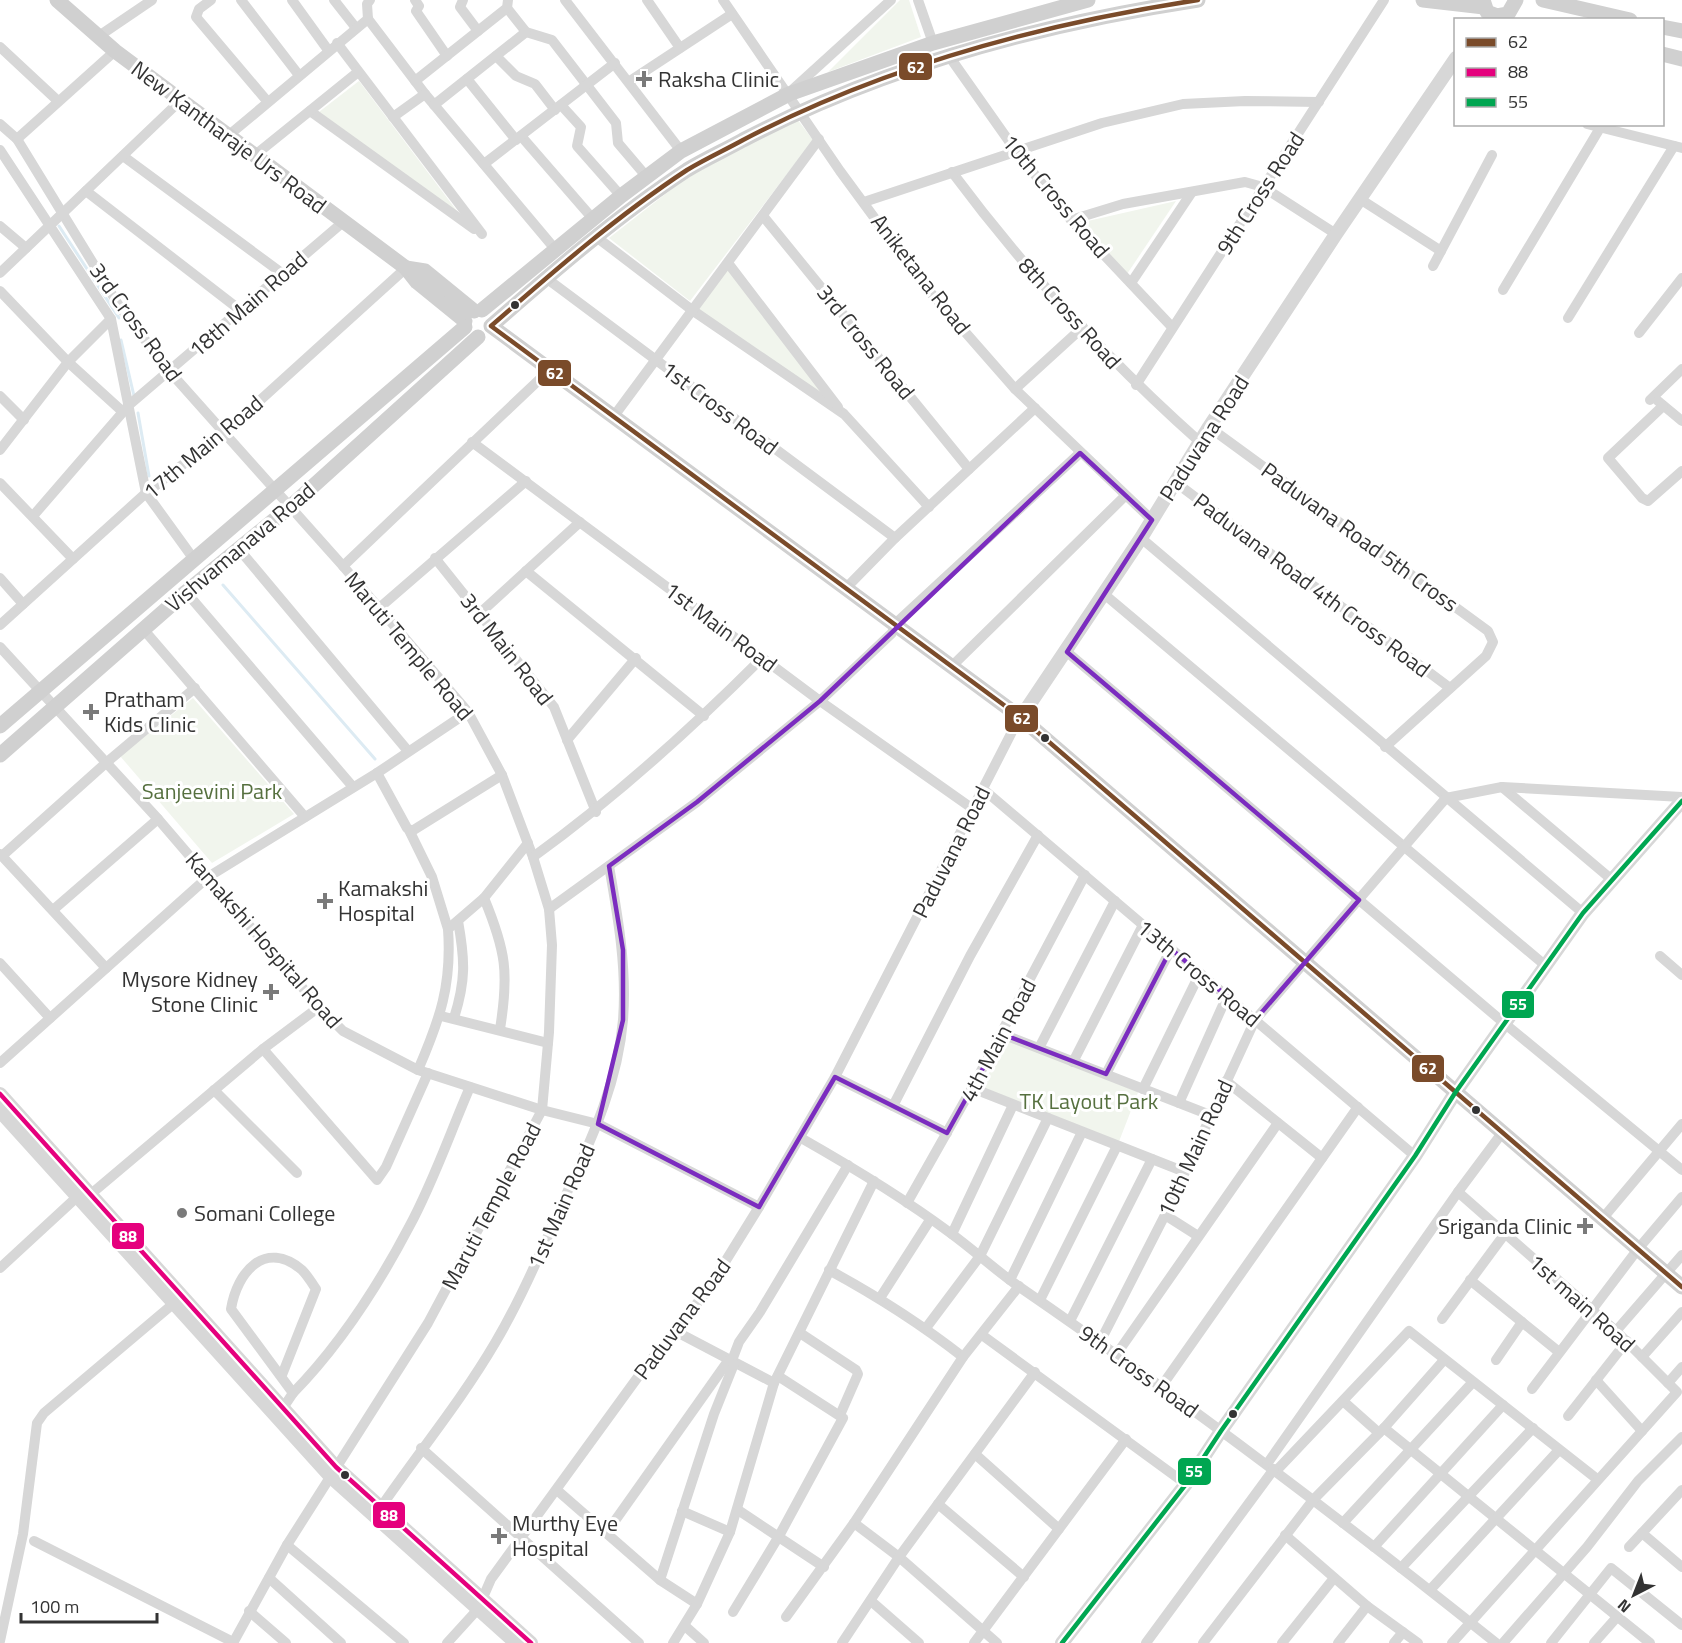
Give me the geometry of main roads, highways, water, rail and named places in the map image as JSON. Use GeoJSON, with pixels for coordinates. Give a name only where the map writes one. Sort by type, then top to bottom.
{"type":"FeatureCollection","features":[{"type":"Feature","properties":{"kind":"main road","name":"New Kantharaje Urs Road"},"geometry":{"type":"LineString","coordinates":[[57,0],[115,51],[229,135],[342,223],[406,268],[417,282],[472,317],[470,334],[485,332]]}},
{"type":"Feature","properties":{"kind":"main road","name":"Vishvamanava Road"},"geometry":{"type":"LineString","coordinates":[[0,726],[41,693],[193,558],[472,317],[646,176],[681,151],[789,93],[933,43],[1088,0]]}},
{"type":"Feature","properties":{"kind":"main road","name":"Vishvamanava Road"},"geometry":{"type":"LineString","coordinates":[[0,755],[186,592],[290,507],[595,236],[689,169],[799,111],[949,56],[1116,13],[1198,0]]}},
{"type":"Feature","properties":{"kind":"main road"},"geometry":{"type":"LineString","coordinates":[[1423,0],[1484,10],[1497,16],[1505,15],[1515,18]]}},
{"type":"Feature","properties":{"kind":"main road"},"geometry":{"type":"LineString","coordinates":[[1505,15],[1513,10],[1516,0]]}},
{"type":"Feature","properties":{"kind":"main road"},"geometry":{"type":"LineString","coordinates":[[1543,0],[1621,18]]}},
{"type":"Feature","properties":{"kind":"main road"},"geometry":{"type":"LineString","coordinates":[[1664,27],[1682,31]]}},
{"type":"Feature","properties":{"kind":"main road"},"geometry":{"type":"LineString","coordinates":[[1664,54],[1682,59]]}},
{"type":"Feature","properties":{"kind":"main road"},"geometry":{"type":"LineString","coordinates":[[472,317],[490,318],[485,332]]}},
{"type":"Feature","properties":{"kind":"main road"},"geometry":{"type":"LineString","coordinates":[[485,332],[893,628],[1017,722],[1034,731],[1682,1287]]}},
{"type":"Feature","properties":{"kind":"main road"},"geometry":{"type":"LineString","coordinates":[[485,332],[614,416],[847,587],[893,628],[951,667],[1017,722]]}},
{"type":"Feature","properties":{"kind":"waterway"},"geometry":{"type":"LineString","coordinates":[[59,226],[119,318]]}},
{"type":"Feature","properties":{"kind":"waterway"},"geometry":{"type":"LineString","coordinates":[[121,340],[134,396]]}},
{"type":"Feature","properties":{"kind":"waterway"},"geometry":{"type":"LineString","coordinates":[[138,413],[149,476]]}},
{"type":"Feature","properties":{"kind":"waterway"},"geometry":{"type":"LineString","coordinates":[[223,585],[375,759]]}},
{"type":"Feature","properties":{"kind":"place","name":"Raksha Clinic"},"geometry":{"type":"Point","coordinates":[644,79]}},
{"type":"Feature","properties":{"kind":"place","name":"Pratham Kids Clinic"},"geometry":{"type":"Point","coordinates":[91,712]}},
{"type":"Feature","properties":{"kind":"place","name":"Kamakshi Hospital"},"geometry":{"type":"Point","coordinates":[325,901]}},
{"type":"Feature","properties":{"kind":"place","name":"Mysore Kidney Stone Clinic"},"geometry":{"type":"Point","coordinates":[271,992]}},
{"type":"Feature","properties":{"kind":"place","name":"Somani College"},"geometry":{"type":"Point","coordinates":[182,1213]}},
{"type":"Feature","properties":{"kind":"place","name":"Sriganda Clinic"},"geometry":{"type":"Point","coordinates":[1585,1226]}},
{"type":"Feature","properties":{"kind":"place","name":"Murthy Eye Hospital"},"geometry":{"type":"Point","coordinates":[499,1536]}},
{"type":"Feature","properties":{"kind":"park label","name":"Sanjeevini Park"},"geometry":{"type":"Point","coordinates":[212,791]}},
{"type":"Feature","properties":{"kind":"park label","name":"TK Layout Park"},"geometry":{"type":"Point","coordinates":[1089,1101]}}]}
